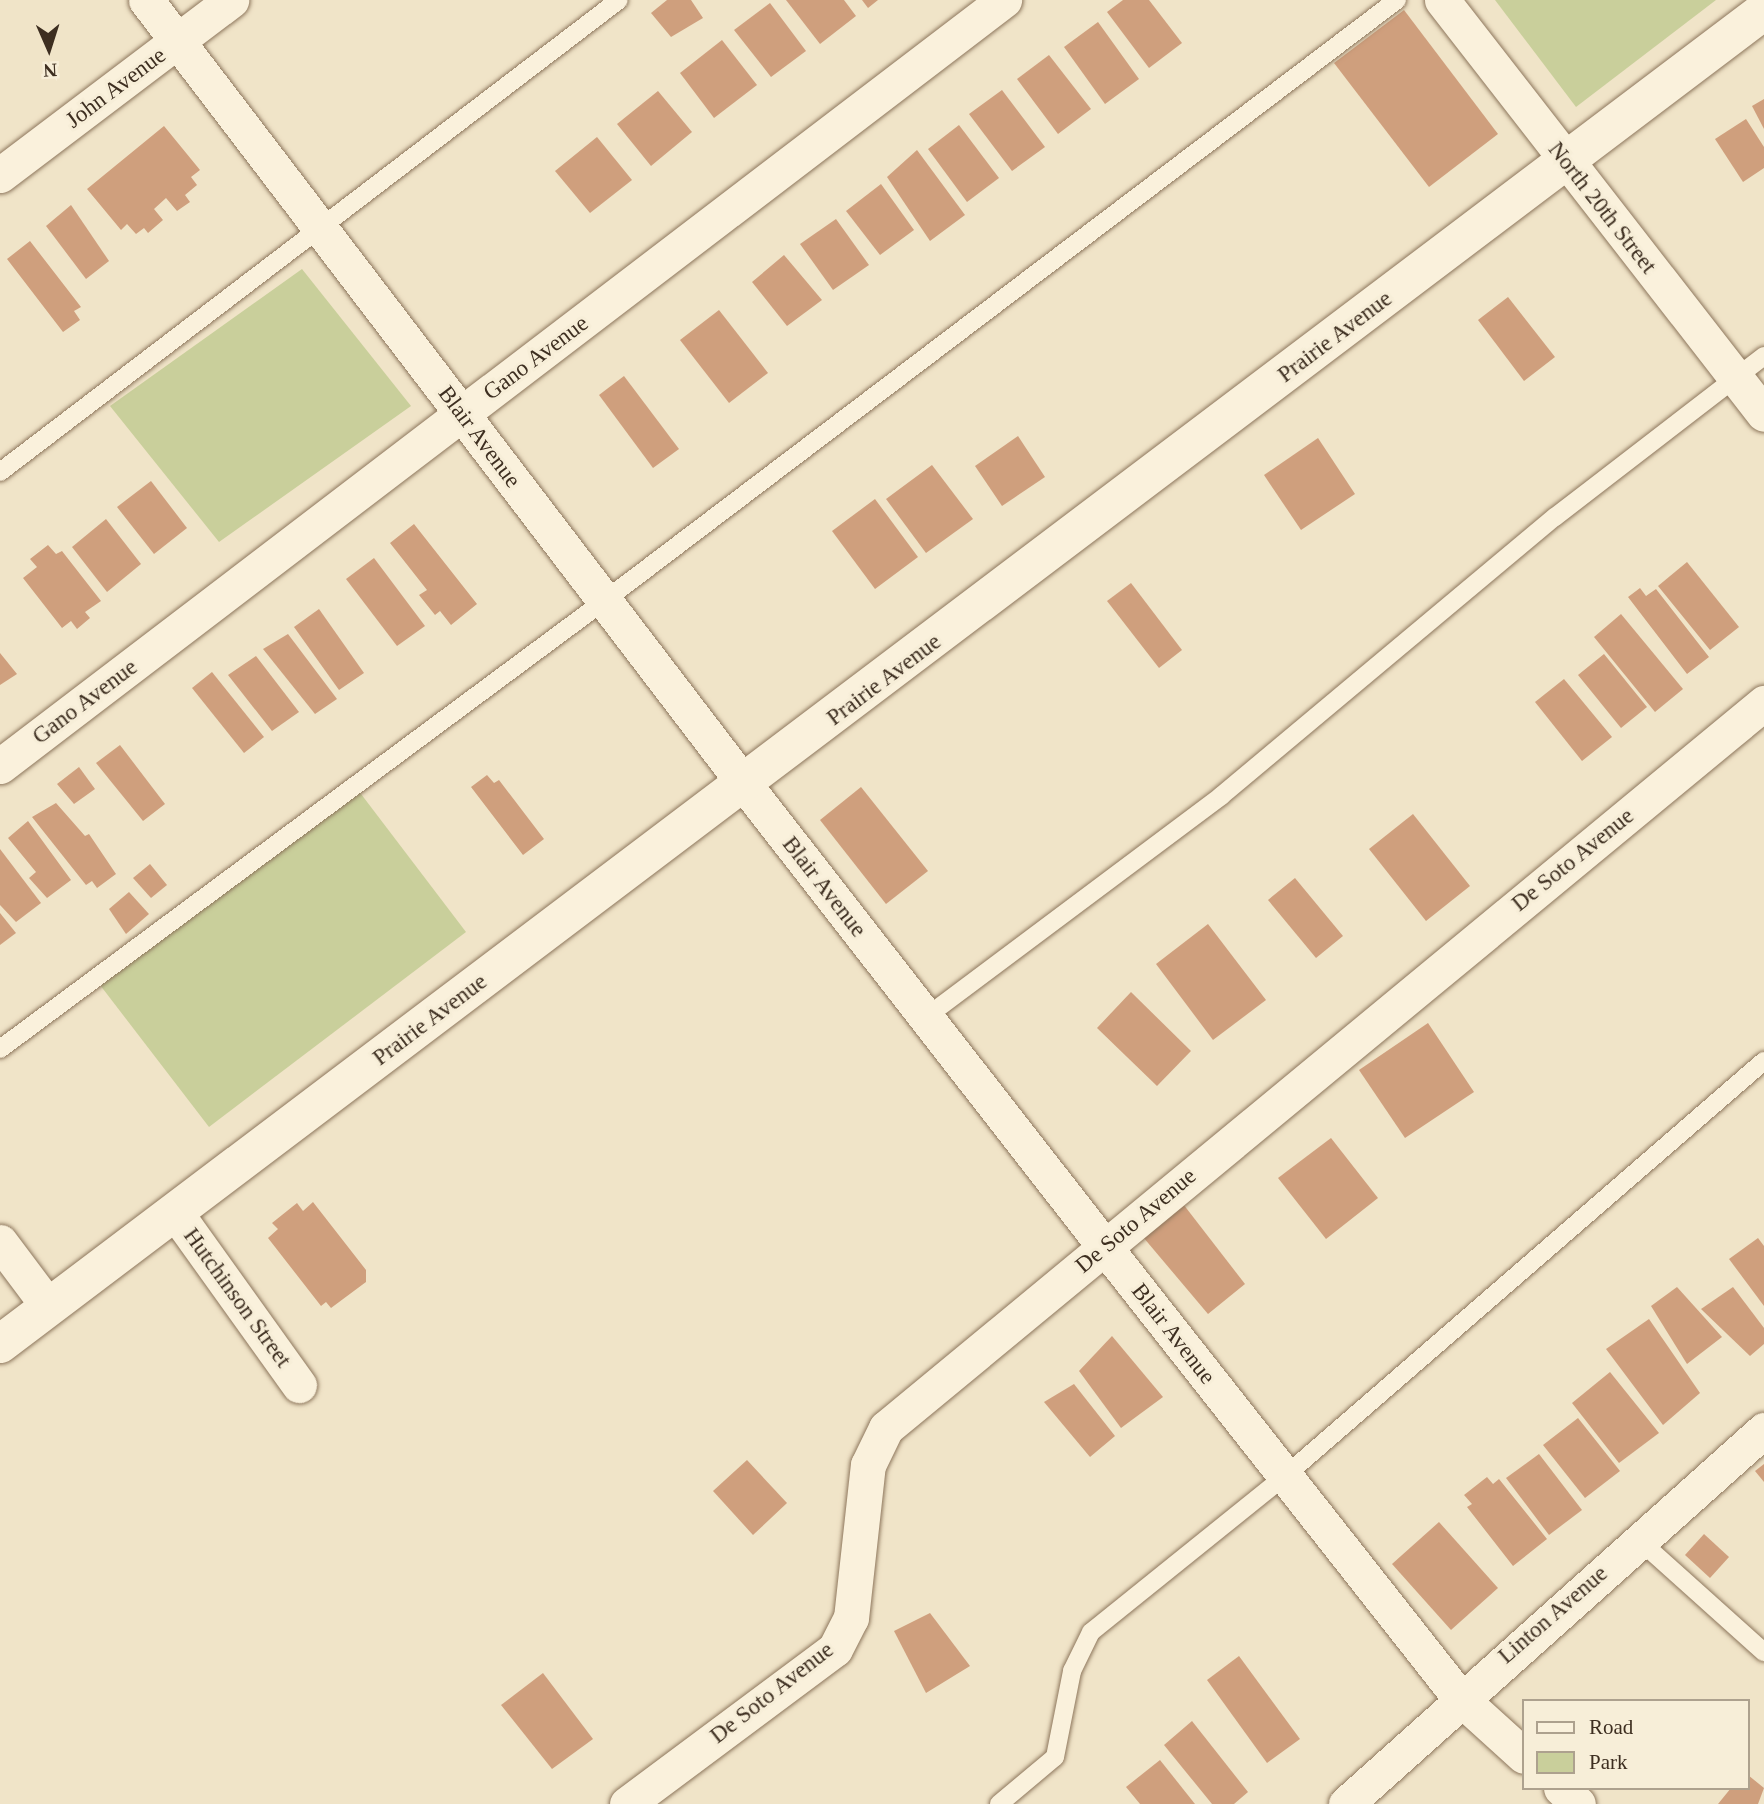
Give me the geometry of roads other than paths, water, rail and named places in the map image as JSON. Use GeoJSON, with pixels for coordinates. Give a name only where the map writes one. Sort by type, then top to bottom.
{"type":"FeatureCollection","features":[{"type":"Feature","properties":{"kind":"street","name":"Blair Avenue"},"geometry":{"type":"LineString","coordinates":[[146,0],[745,785],[1104,1247],[1460,1698],[1522,1754]]}},
{"type":"Feature","properties":{"kind":"street","name":"John Avenue"},"geometry":{"type":"LineString","coordinates":[[0,175],[231,0]]}},
{"type":"Feature","properties":{"kind":"street","name":"Gano Avenue"},"geometry":{"type":"LineString","coordinates":[[0,766],[1004,0]]}},
{"type":"Feature","properties":{"kind":"street","name":"North 20th Street"},"geometry":{"type":"LineString","coordinates":[[1442,0],[1565,162],[1764,414]]}},
{"type":"Feature","properties":{"kind":"street","name":"Prairie Avenue"},"geometry":{"type":"LineString","coordinates":[[0,1343],[745,785],[1764,11]]}},
{"type":"Feature","properties":{"kind":"street","name":"De Soto Avenue"},"geometry":{"type":"LineString","coordinates":[[627,1804],[835,1649],[851,1618],[868,1465],[886,1429],[1764,703]]}},
{"type":"Feature","properties":{"kind":"street","name":"Hutchinson Street"},"geometry":{"type":"LineString","coordinates":[[175,1212],[299,1385]]}},
{"type":"Feature","properties":{"kind":"street"},"geometry":{"type":"LineString","coordinates":[[0,1242],[48,1306]]}},
{"type":"Feature","properties":{"kind":"street","name":"Linton Avenue"},"geometry":{"type":"LineString","coordinates":[[1346,1804],[1460,1698],[1764,1430]]}},
{"type":"Feature","properties":{"kind":"street"},"geometry":{"type":"LineString","coordinates":[[1563,1790],[1578,1804]]}},
{"type":"Feature","properties":{"kind":"lane"},"geometry":{"type":"LineString","coordinates":[[0,472],[619,0]]}},
{"type":"Feature","properties":{"kind":"lane"},"geometry":{"type":"LineString","coordinates":[[0,1049],[604,601],[1397,0]]}},
{"type":"Feature","properties":{"kind":"lane"},"geometry":{"type":"LineString","coordinates":[[926,1017],[1221,796],[1555,517],[1764,356]]}},
{"type":"Feature","properties":{"kind":"lane"},"geometry":{"type":"LineString","coordinates":[[999,1804],[1055,1757],[1072,1671],[1091,1632],[1285,1476],[1764,1061]]}},
{"type":"Feature","properties":{"kind":"lane"},"geometry":{"type":"LineString","coordinates":[[1639,1540],[1764,1652]]}}]}
